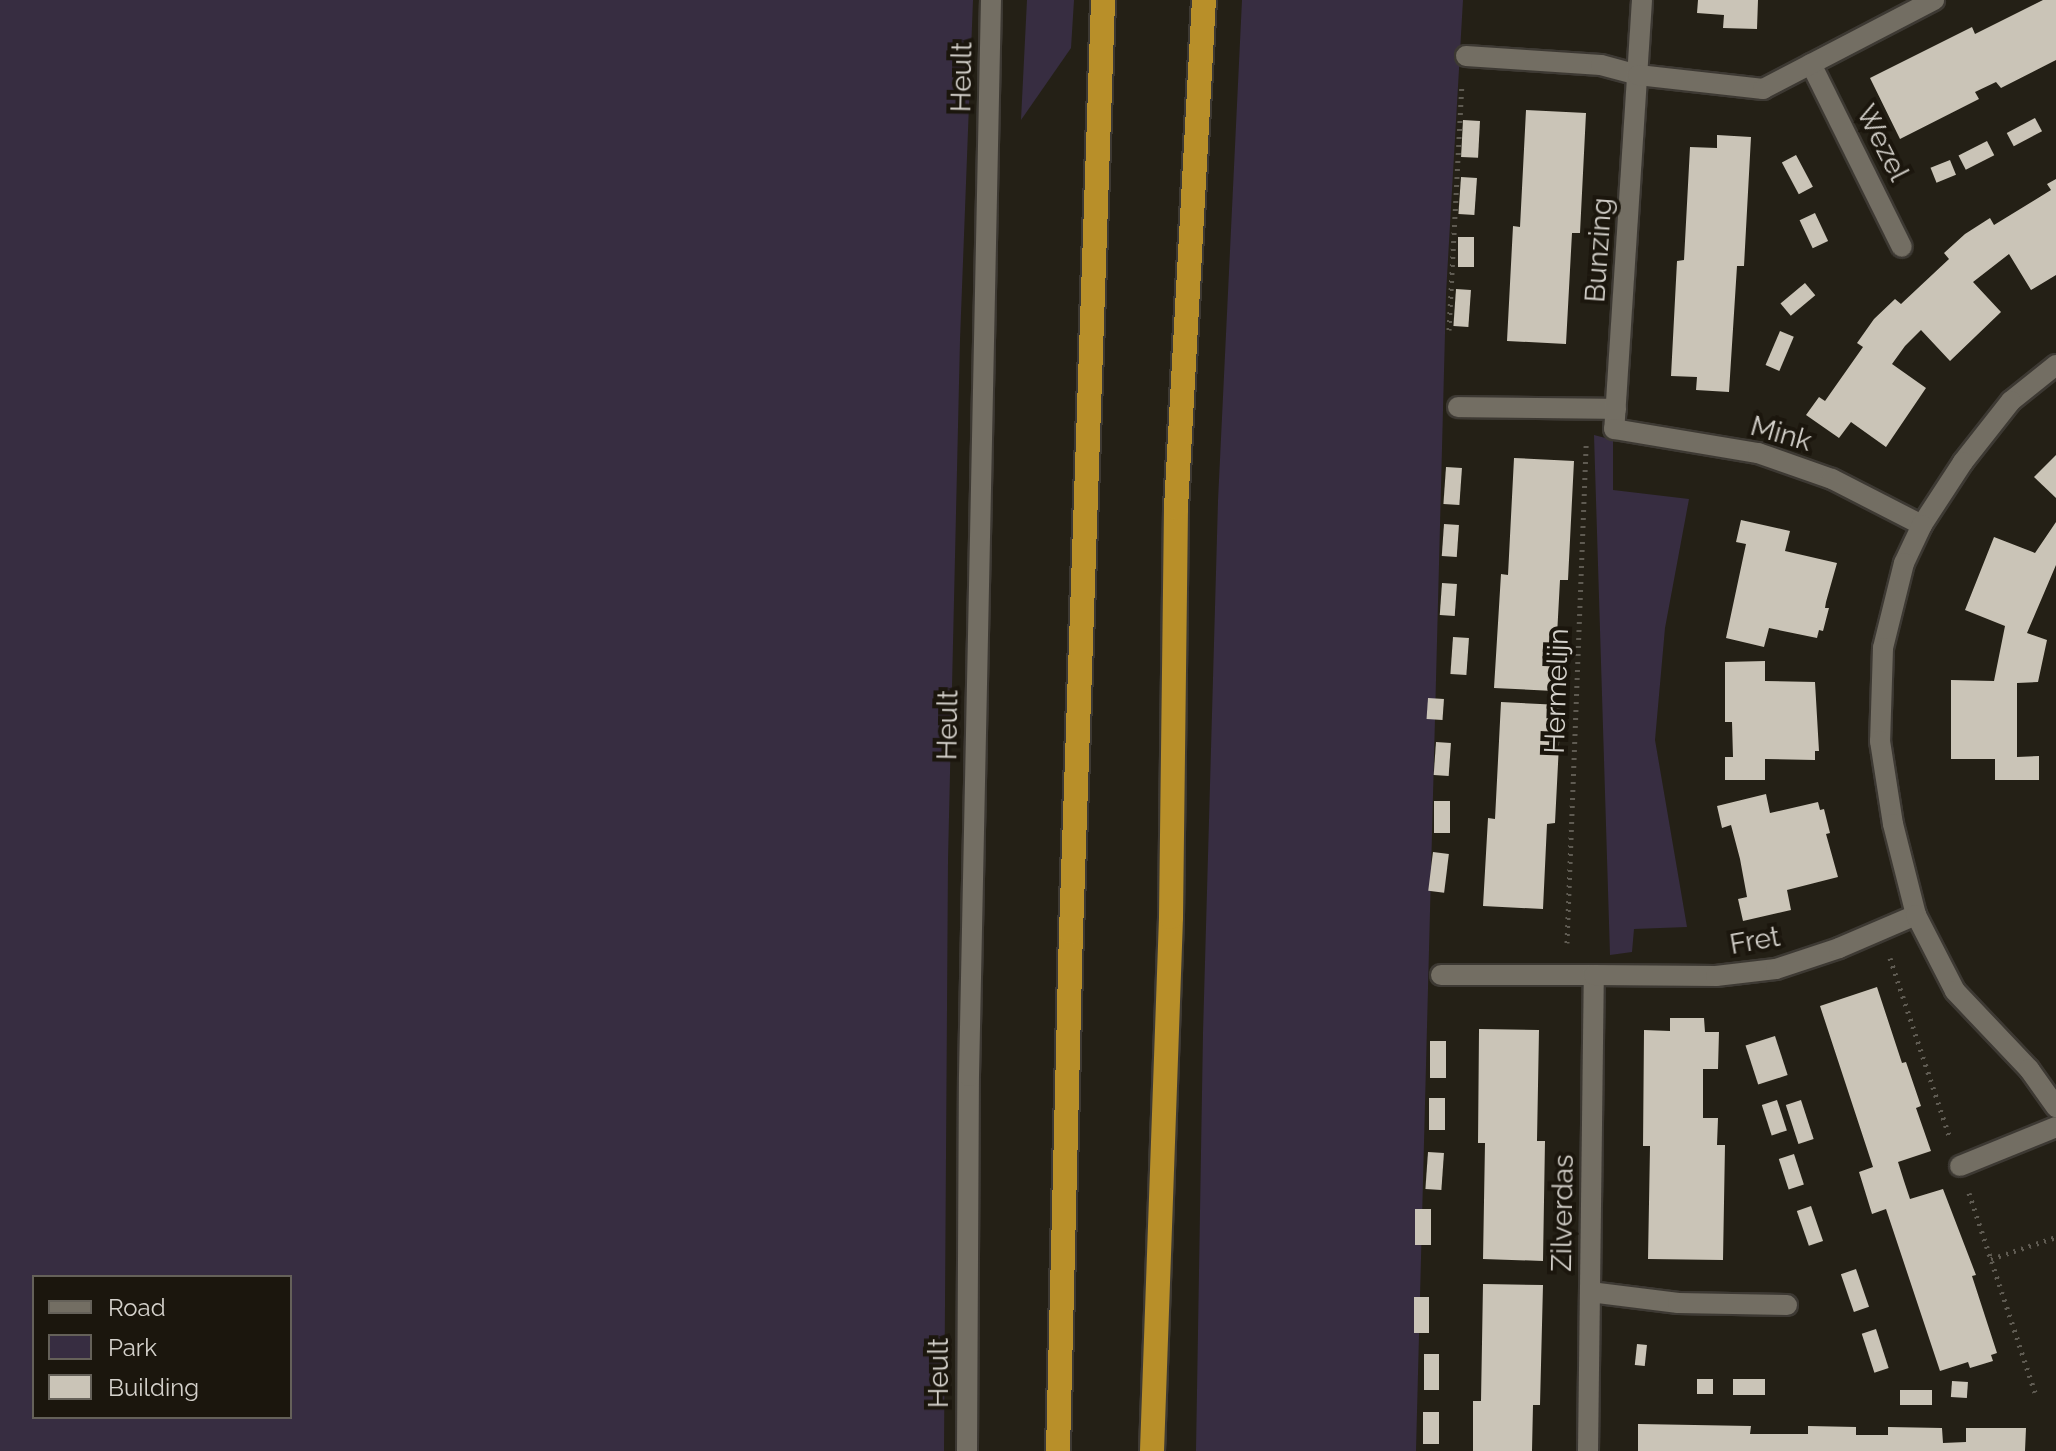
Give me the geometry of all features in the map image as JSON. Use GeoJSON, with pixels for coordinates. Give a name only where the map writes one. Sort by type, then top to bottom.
{"type":"FeatureCollection","features":[{"type":"Feature","properties":{"kind":"highway"},"geometry":{"type":"LineString","coordinates":[[1058,1451],[1071,932],[1103,0]]}},
{"type":"Feature","properties":{"kind":"highway"},"geometry":{"type":"LineString","coordinates":[[1152,1451],[1171,917],[1176,508],[1204,0]]}},
{"type":"Feature","properties":{"kind":"street","name":"Heult"},"geometry":{"type":"LineString","coordinates":[[967,1451],[969,1076],[991,0]]}},
{"type":"Feature","properties":{"kind":"street","name":"Bunzing"},"geometry":{"type":"LineString","coordinates":[[1615,419],[1642,0]]}},
{"type":"Feature","properties":{"kind":"street"},"geometry":{"type":"LineString","coordinates":[[1466,56],[1601,65],[1638,75],[1763,89],[1934,0]]}},
{"type":"Feature","properties":{"kind":"street","name":"Wezel"},"geometry":{"type":"LineString","coordinates":[[1811,64],[1902,247]]}},
{"type":"Feature","properties":{"kind":"street"},"geometry":{"type":"LineString","coordinates":[[2056,365],[2011,401],[1963,462],[1922,525],[1904,563],[1883,648],[1880,741],[1893,824],[1916,915],[1955,991],[2029,1069],[2056,1107]]}},
{"type":"Feature","properties":{"kind":"street","name":"Mink"},"geometry":{"type":"LineString","coordinates":[[1458,407],[1590,409],[1615,419],[1758,453],[1832,479],[1922,525]]}},
{"type":"Feature","properties":{"kind":"street","name":"Fret"},"geometry":{"type":"LineString","coordinates":[[1441,975],[1716,976],[1776,969],[1839,948],[1916,915]]}},
{"type":"Feature","properties":{"kind":"street","name":"Zilverdas"},"geometry":{"type":"LineString","coordinates":[[1588,1451],[1594,975]]}},
{"type":"Feature","properties":{"kind":"street"},"geometry":{"type":"LineString","coordinates":[[1960,1166],[2056,1127]]}},
{"type":"Feature","properties":{"kind":"street"},"geometry":{"type":"LineString","coordinates":[[1590,1292],[1678,1303],[1787,1305]]}},
{"type":"Feature","properties":{"kind":"path"},"geometry":{"type":"LineString","coordinates":[[1449,330],[1466,56]]}},
{"type":"Feature","properties":{"kind":"path","name":"Hermelijn"},"geometry":{"type":"LineString","coordinates":[[1566,975],[1590,409]]}},
{"type":"Feature","properties":{"kind":"path"},"geometry":{"type":"LineString","coordinates":[[1991,1259],[2056,1237]]}},
{"type":"Feature","properties":{"kind":"green space"},"geometry":{"type":"Polygon","coordinates":[[[0,0],[973,0],[960,340],[948,860],[944,1451],[0,1451],[0,0]]]}},
{"type":"Feature","properties":{"kind":"green space"},"geometry":{"type":"Polygon","coordinates":[[[1027,0],[1074,0],[1071,48],[1021,120],[1027,0]]]}},
{"type":"Feature","properties":{"kind":"green space"},"geometry":{"type":"Polygon","coordinates":[[[1242,0],[1463,0],[1446,294],[1416,1451],[1196,1451],[1203,1033],[1218,501],[1242,0]]]}},
{"type":"Feature","properties":{"kind":"green space"},"geometry":{"type":"Polygon","coordinates":[[[1594,435],[1613,440],[1613,490],[1689,499],[1665,628],[1655,740],[1687,927],[1634,929],[1632,952],[1610,955],[1594,435]]]}},
{"type":"Feature","properties":{"kind":"building"},"geometry":{"type":"Polygon","coordinates":[[[1698,0],[1758,0],[1757,29],[1723,28],[1724,15],[1697,13],[1698,0]]]}},
{"type":"Feature","properties":{"kind":"building"},"geometry":{"type":"Polygon","coordinates":[[[2043,0],[2056,0],[2056,60],[2001,88],[1996,82],[1975,92],[1979,99],[1900,139],[1870,78],[1972,27],[1975,34],[2043,0]]]}},
{"type":"Feature","properties":{"kind":"building"},"geometry":{"type":"Polygon","coordinates":[[[1526,110],[1586,113],[1580,233],[1572,233],[1566,344],[1507,341],[1513,226],[1520,227],[1526,110]]]}},
{"type":"Feature","properties":{"kind":"building"},"geometry":{"type":"Polygon","coordinates":[[[2035,118],[2042,131],[2014,146],[2007,133],[2035,118]]]}},
{"type":"Feature","properties":{"kind":"building"},"geometry":{"type":"Polygon","coordinates":[[[1463,120],[1480,121],[1478,158],[1461,157],[1463,120]]]}},
{"type":"Feature","properties":{"kind":"building"},"geometry":{"type":"Polygon","coordinates":[[[1717,135],[1751,137],[1744,266],[1737,266],[1729,392],[1696,390],[1697,377],[1671,376],[1677,261],[1684,260],[1690,147],[1717,148],[1717,135]]]}},
{"type":"Feature","properties":{"kind":"building"},"geometry":{"type":"Polygon","coordinates":[[[1987,141],[1994,155],[1966,170],[1958,156],[1987,141]]]}},
{"type":"Feature","properties":{"kind":"building"},"geometry":{"type":"Polygon","coordinates":[[[1796,155],[1813,187],[1799,194],[1782,163],[1796,155]]]}},
{"type":"Feature","properties":{"kind":"building"},"geometry":{"type":"Polygon","coordinates":[[[1950,160],[1956,175],[1937,183],[1931,168],[1950,160]]]}},
{"type":"Feature","properties":{"kind":"building"},"geometry":{"type":"Polygon","coordinates":[[[1461,177],[1477,178],[1474,215],[1458,214],[1461,177]]]}},
{"type":"Feature","properties":{"kind":"building"},"geometry":{"type":"Polygon","coordinates":[[[2056,179],[2056,275],[2031,290],[2009,254],[1973,282],[2001,312],[1950,361],[1921,330],[1905,346],[1892,364],[1926,388],[1886,447],[1851,422],[1839,438],[1806,415],[1819,397],[1825,401],[1863,347],[1857,343],[1874,319],[1895,299],[1901,304],[1949,259],[1944,253],[1965,234],[1990,218],[1994,225],[2051,190],[2047,184],[2056,179]]]}},
{"type":"Feature","properties":{"kind":"building"},"geometry":{"type":"Polygon","coordinates":[[[1815,213],[1828,241],[1813,248],[1800,220],[1815,213]]]}},
{"type":"Feature","properties":{"kind":"building"},"geometry":{"type":"Polygon","coordinates":[[[1458,237],[1474,237],[1474,267],[1458,267],[1458,237]]]}},
{"type":"Feature","properties":{"kind":"building"},"geometry":{"type":"Polygon","coordinates":[[[1805,283],[1815,295],[1791,316],[1780,304],[1805,283]]]}},
{"type":"Feature","properties":{"kind":"building"},"geometry":{"type":"Polygon","coordinates":[[[1456,289],[1471,290],[1468,327],[1453,326],[1456,289]]]}},
{"type":"Feature","properties":{"kind":"building"},"geometry":{"type":"Polygon","coordinates":[[[1780,331],[1794,337],[1779,371],[1766,365],[1780,331]]]}},
{"type":"Feature","properties":{"kind":"building"},"geometry":{"type":"Polygon","coordinates":[[[2056,455],[2056,498],[2034,477],[2056,455]]]}},
{"type":"Feature","properties":{"kind":"building"},"geometry":{"type":"Polygon","coordinates":[[[1514,458],[1574,461],[1568,580],[1560,580],[1554,691],[1494,688],[1501,574],[1508,575],[1514,458]]]}},
{"type":"Feature","properties":{"kind":"building"},"geometry":{"type":"Polygon","coordinates":[[[1446,467],[1462,468],[1459,505],[1443,504],[1446,467]]]}},
{"type":"Feature","properties":{"kind":"building"},"geometry":{"type":"Polygon","coordinates":[[[1741,520],[1790,531],[1785,551],[1837,563],[1826,602],[1825,608],[1829,608],[1823,631],[1819,630],[1817,638],[1769,628],[1764,647],[1726,638],[1746,544],[1736,542],[1741,520]]]}},
{"type":"Feature","properties":{"kind":"building"},"geometry":{"type":"Polygon","coordinates":[[[2056,522],[2056,565],[2027,633],[2047,640],[2038,682],[2017,683],[2017,757],[2039,756],[2039,780],[1995,780],[1995,759],[1951,759],[1951,680],[1994,681],[2005,626],[1965,610],[1994,537],[2035,553],[2056,522]]]}},
{"type":"Feature","properties":{"kind":"building"},"geometry":{"type":"Polygon","coordinates":[[[1444,524],[1459,525],[1457,557],[1442,556],[1444,524]]]}},
{"type":"Feature","properties":{"kind":"building"},"geometry":{"type":"Polygon","coordinates":[[[1442,583],[1457,584],[1455,616],[1440,615],[1442,583]]]}},
{"type":"Feature","properties":{"kind":"building"},"geometry":{"type":"Polygon","coordinates":[[[1453,637],[1469,638],[1466,675],[1450,674],[1453,637]]]}},
{"type":"Feature","properties":{"kind":"building"},"geometry":{"type":"Polygon","coordinates":[[[1765,661],[1765,681],[1815,682],[1819,751],[1815,751],[1815,760],[1765,759],[1765,780],[1725,780],[1725,757],[1733,757],[1732,722],[1725,722],[1725,662],[1765,661]]]}},
{"type":"Feature","properties":{"kind":"building"},"geometry":{"type":"Polygon","coordinates":[[[1428,698],[1444,699],[1442,720],[1427,719],[1428,698]]]}},
{"type":"Feature","properties":{"kind":"building"},"geometry":{"type":"Polygon","coordinates":[[[1501,702],[1561,705],[1555,823],[1547,824],[1543,909],[1483,906],[1488,818],[1495,819],[1501,702]]]}},
{"type":"Feature","properties":{"kind":"building"},"geometry":{"type":"Polygon","coordinates":[[[1436,742],[1451,743],[1449,776],[1434,775],[1436,742]]]}},
{"type":"Feature","properties":{"kind":"building"},"geometry":{"type":"Polygon","coordinates":[[[1766,794],[1770,813],[1818,802],[1820,810],[1824,809],[1830,833],[1826,834],[1838,877],[1787,890],[1791,910],[1743,921],[1738,899],[1747,897],[1740,859],[1731,825],[1722,828],[1717,806],[1766,794]]]}},
{"type":"Feature","properties":{"kind":"building"},"geometry":{"type":"Polygon","coordinates":[[[1434,801],[1450,801],[1450,833],[1434,833],[1434,801]]]}},
{"type":"Feature","properties":{"kind":"building"},"geometry":{"type":"Polygon","coordinates":[[[1433,852],[1449,854],[1444,893],[1428,891],[1433,852]]]}},
{"type":"Feature","properties":{"kind":"building"},"geometry":{"type":"Polygon","coordinates":[[[1877,987],[1902,1063],[1906,1062],[1921,1106],[1916,1108],[1931,1151],[1898,1162],[1904,1181],[1910,1199],[1943,1189],[1976,1275],[1972,1276],[1997,1353],[1991,1355],[1993,1361],[1970,1368],[1968,1362],[1940,1371],[1886,1209],[1872,1214],[1859,1172],[1873,1167],[1820,1006],[1877,987]]]}},
{"type":"Feature","properties":{"kind":"building"},"geometry":{"type":"Polygon","coordinates":[[[1670,1018],[1704,1018],[1705,1032],[1719,1032],[1718,1069],[1703,1069],[1703,1118],[1718,1118],[1717,1145],[1725,1145],[1723,1260],[1648,1259],[1650,1146],[1643,1146],[1644,1030],[1670,1031],[1670,1018]]]}},
{"type":"Feature","properties":{"kind":"building"},"geometry":{"type":"Polygon","coordinates":[[[1479,1029],[1539,1030],[1537,1141],[1545,1141],[1543,1261],[1483,1259],[1485,1143],[1478,1143],[1479,1029]]]}},
{"type":"Feature","properties":{"kind":"building"},"geometry":{"type":"Polygon","coordinates":[[[1775,1036],[1788,1075],[1758,1085],[1746,1046],[1775,1036]]]}},
{"type":"Feature","properties":{"kind":"building"},"geometry":{"type":"Polygon","coordinates":[[[1430,1041],[1446,1041],[1446,1078],[1430,1078],[1430,1041]]]}},
{"type":"Feature","properties":{"kind":"building"},"geometry":{"type":"Polygon","coordinates":[[[1429,1098],[1445,1098],[1445,1130],[1429,1130],[1429,1098]]]}},
{"type":"Feature","properties":{"kind":"building"},"geometry":{"type":"Polygon","coordinates":[[[1777,1100],[1787,1130],[1772,1135],[1762,1105],[1777,1100]]]}},
{"type":"Feature","properties":{"kind":"building"},"geometry":{"type":"Polygon","coordinates":[[[1801,1100],[1814,1139],[1798,1144],[1786,1105],[1801,1100]]]}},
{"type":"Feature","properties":{"kind":"building"},"geometry":{"type":"Polygon","coordinates":[[[1428,1152],[1444,1153],[1441,1190],[1425,1189],[1428,1152]]]}},
{"type":"Feature","properties":{"kind":"building"},"geometry":{"type":"Polygon","coordinates":[[[1794,1154],[1804,1184],[1789,1189],[1779,1159],[1794,1154]]]}},
{"type":"Feature","properties":{"kind":"building"},"geometry":{"type":"Polygon","coordinates":[[[1811,1206],[1823,1241],[1809,1246],[1797,1211],[1811,1206]]]}},
{"type":"Feature","properties":{"kind":"building"},"geometry":{"type":"Polygon","coordinates":[[[1415,1209],[1431,1209],[1431,1245],[1415,1245],[1415,1209]]]}},
{"type":"Feature","properties":{"kind":"building"},"geometry":{"type":"Polygon","coordinates":[[[1856,1269],[1869,1307],[1854,1312],[1841,1274],[1856,1269]]]}},
{"type":"Feature","properties":{"kind":"building"},"geometry":{"type":"Polygon","coordinates":[[[1483,1284],[1543,1285],[1540,1405],[1533,1405],[1532,1451],[1473,1451],[1473,1401],[1481,1401],[1483,1284]]]}},
{"type":"Feature","properties":{"kind":"building"},"geometry":{"type":"Polygon","coordinates":[[[1414,1297],[1429,1297],[1429,1333],[1414,1333],[1414,1297]]]}},
{"type":"Feature","properties":{"kind":"building"},"geometry":{"type":"Polygon","coordinates":[[[1876,1329],[1889,1368],[1874,1373],[1862,1334],[1876,1329]]]}},
{"type":"Feature","properties":{"kind":"building"},"geometry":{"type":"Polygon","coordinates":[[[1637,1344],[1647,1345],[1645,1366],[1635,1365],[1637,1344]]]}},
{"type":"Feature","properties":{"kind":"building"},"geometry":{"type":"Polygon","coordinates":[[[1424,1354],[1439,1354],[1439,1390],[1424,1390],[1424,1354]]]}},
{"type":"Feature","properties":{"kind":"building"},"geometry":{"type":"Polygon","coordinates":[[[1697,1379],[1713,1379],[1713,1394],[1697,1394],[1697,1379]]]}},
{"type":"Feature","properties":{"kind":"building"},"geometry":{"type":"Polygon","coordinates":[[[1733,1379],[1765,1379],[1765,1395],[1733,1395],[1733,1379]]]}},
{"type":"Feature","properties":{"kind":"building"},"geometry":{"type":"Polygon","coordinates":[[[1952,1381],[1968,1382],[1967,1398],[1951,1397],[1952,1381]]]}},
{"type":"Feature","properties":{"kind":"building"},"geometry":{"type":"Polygon","coordinates":[[[1900,1390],[1932,1390],[1932,1405],[1900,1405],[1900,1390]]]}},
{"type":"Feature","properties":{"kind":"building"},"geometry":{"type":"Polygon","coordinates":[[[1423,1412],[1439,1412],[1439,1444],[1423,1444],[1423,1412]]]}},
{"type":"Feature","properties":{"kind":"building"},"geometry":{"type":"Polygon","coordinates":[[[1638,1424],[1751,1426],[1750,1434],[1808,1434],[1808,1426],[1856,1427],[1856,1435],[1888,1435],[1888,1427],[1942,1428],[1943,1443],[1966,1442],[1966,1428],[2026,1428],[2025,1451],[1638,1451],[1638,1424]]]}}]}
